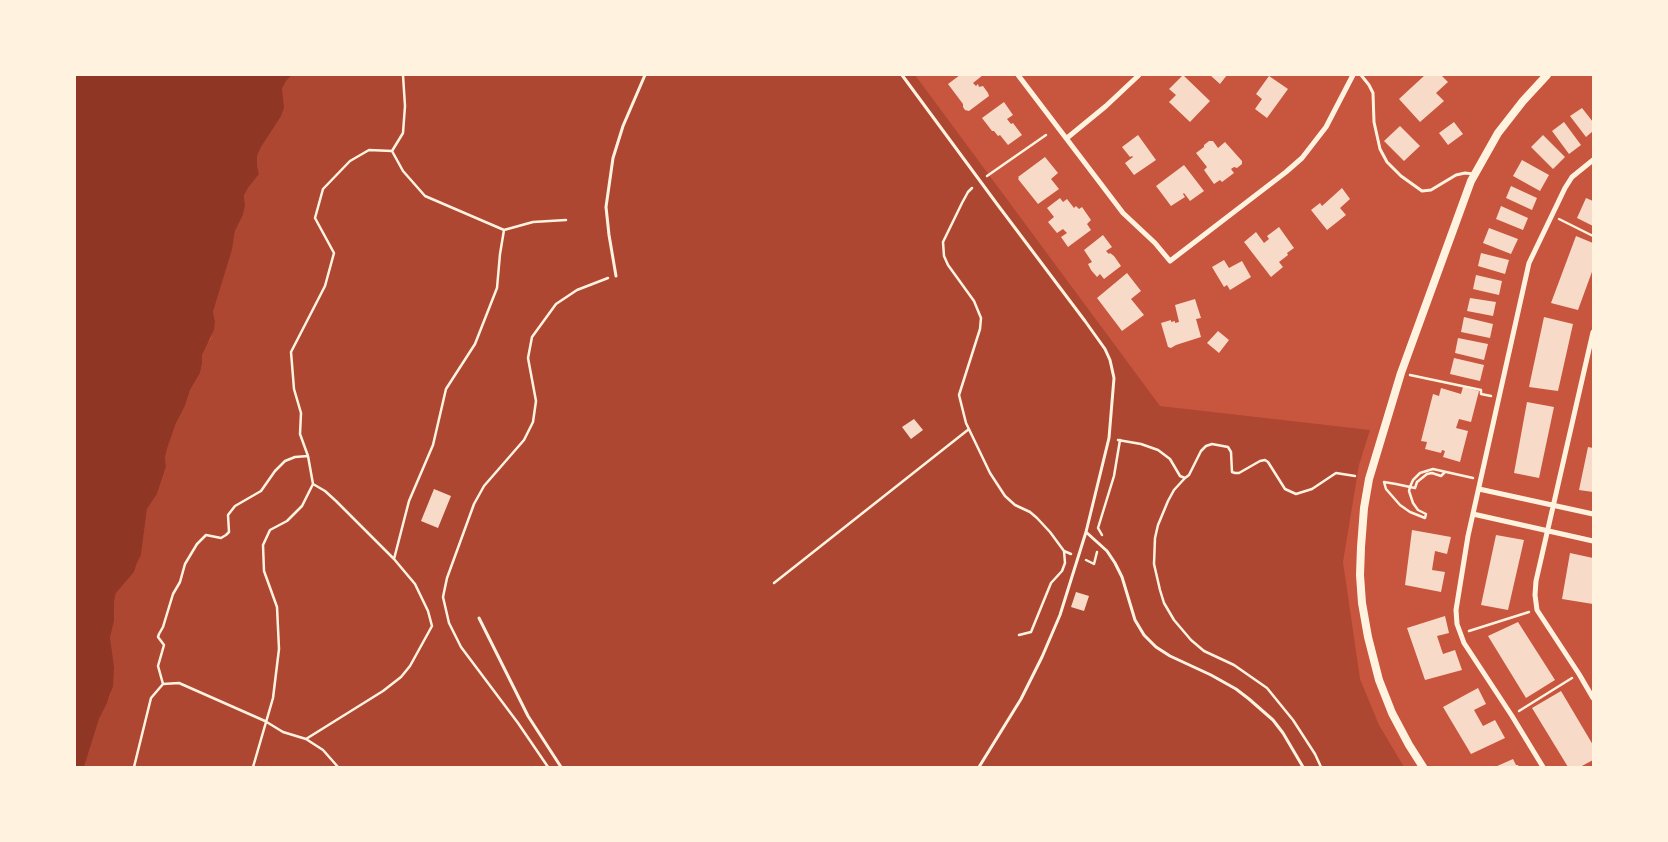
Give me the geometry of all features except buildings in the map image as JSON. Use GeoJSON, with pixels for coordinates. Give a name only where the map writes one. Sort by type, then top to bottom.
{"type":"FeatureCollection","features":[{"type":"Feature","properties":{"kind":"street"},"geometry":{"type":"LineString","coordinates":[[1018,75],[1123,213],[1155,243],[1170,261],[1302,158],[1326,127],[1354,75]]}},
{"type":"Feature","properties":{"kind":"street"},"geometry":{"type":"LineString","coordinates":[[1067,138],[1106,106],[1139,75]]}},
{"type":"Feature","properties":{"kind":"street"},"geometry":{"type":"LineString","coordinates":[[1423,767],[1399,727],[1379,680],[1368,637],[1362,603],[1360,547],[1369,479],[1400,372],[1461,204],[1474,174],[1507,121],[1547,75]]}},
{"type":"Feature","properties":{"kind":"street"},"geometry":{"type":"LineString","coordinates":[[1543,767],[1464,643],[1457,624],[1456,610],[1473,514],[1529,263],[1565,188],[1572,177],[1593,160]]}},
{"type":"Feature","properties":{"kind":"street"},"geometry":{"type":"LineString","coordinates":[[1593,332],[1536,581],[1535,595],[1537,610],[1593,698]]}},
{"type":"Feature","properties":{"kind":"street"},"geometry":{"type":"LineString","coordinates":[[1479,489],[1593,514]]}},
{"type":"Feature","properties":{"kind":"street"},"geometry":{"type":"LineString","coordinates":[[1473,514],[1593,541]]}},
{"type":"Feature","properties":{"kind":"lane"},"geometry":{"type":"LineString","coordinates":[[616,276],[606,206],[613,158],[623,126],[645,75]]}},
{"type":"Feature","properties":{"kind":"lane"},"geometry":{"type":"LineString","coordinates":[[902,75],[1105,349],[1110,360],[1114,378],[1109,438],[1080,556],[1060,616],[1021,699],[979,767]]}},
{"type":"Feature","properties":{"kind":"lane"},"geometry":{"type":"LineString","coordinates":[[1361,75],[1369,84],[1373,93],[1374,122],[1380,149],[1387,162],[1401,176],[1422,191],[1431,190],[1456,175],[1474,174]]}},
{"type":"Feature","properties":{"kind":"lane"},"geometry":{"type":"LineString","coordinates":[[1086,532],[1115,563],[1122,577],[1135,620],[1144,635],[1156,647],[1170,656],[1236,689],[1278,726],[1303,767]]}},
{"type":"Feature","properties":{"kind":"lane"},"geometry":{"type":"LineString","coordinates":[[479,618],[528,716],[561,767]]}},
{"type":"Feature","properties":{"kind":"path"},"geometry":{"type":"LineString","coordinates":[[392,151],[404,134],[403,75]]}},
{"type":"Feature","properties":{"kind":"path"},"geometry":{"type":"LineString","coordinates":[[987,176],[1046,135]]}},
{"type":"Feature","properties":{"kind":"path"},"geometry":{"type":"LineString","coordinates":[[253,767],[273,698],[279,649],[277,607],[264,571],[263,545],[270,530],[287,521],[302,506],[314,484],[308,456],[300,434],[302,413],[294,389],[291,352],[325,286],[334,253],[315,218],[323,189],[350,161],[369,150],[392,151]]}},
{"type":"Feature","properties":{"kind":"path"},"geometry":{"type":"LineString","coordinates":[[392,151],[403,171],[425,196],[504,230],[533,222],[566,220]]}},
{"type":"Feature","properties":{"kind":"path"},"geometry":{"type":"LineString","coordinates":[[972,188],[968,192],[943,242],[944,256],[948,265],[977,306],[981,318],[980,329],[959,395],[969,430],[990,473],[1005,496],[1015,505],[1030,512],[1037,518],[1064,551],[1065,563],[1062,571],[1051,583],[1031,632],[1019,635]]}},
{"type":"Feature","properties":{"kind":"path"},"geometry":{"type":"LineString","coordinates":[[1552,215],[1593,236]]}},
{"type":"Feature","properties":{"kind":"path"},"geometry":{"type":"LineString","coordinates":[[394,560],[408,501],[433,445],[446,389],[475,344],[497,288],[504,230]]}},
{"type":"Feature","properties":{"kind":"path"},"geometry":{"type":"LineString","coordinates":[[548,767],[462,647],[449,623],[443,597],[447,578],[474,504],[484,486],[524,440],[533,422],[536,400],[528,358],[532,337],[556,304],[577,290],[616,276]]}},
{"type":"Feature","properties":{"kind":"path"},"geometry":{"type":"LineString","coordinates":[[1400,372],[1482,390],[1481,394],[1499,398]]}},
{"type":"Feature","properties":{"kind":"path"},"geometry":{"type":"LineString","coordinates":[[774,583],[969,430]]}},
{"type":"Feature","properties":{"kind":"path"},"geometry":{"type":"LineString","coordinates":[[1064,551],[1080,556],[1094,564],[1102,534],[1098,528],[1114,476],[1120,440]]}},
{"type":"Feature","properties":{"kind":"path"},"geometry":{"type":"LineString","coordinates":[[1127,441],[1158,450],[1170,459],[1180,476],[1185,478]]}},
{"type":"Feature","properties":{"kind":"path"},"geometry":{"type":"LineString","coordinates":[[1321,767],[1293,720],[1267,688],[1234,665],[1204,651],[1180,629],[1164,603],[1160,590],[1154,564],[1156,538],[1160,519],[1174,490],[1189,475],[1201,451],[1206,446],[1212,444],[1228,448],[1231,452],[1232,472],[1239,473],[1265,460],[1285,489],[1296,494],[1312,489],[1336,473],[1355,476]]}},
{"type":"Feature","properties":{"kind":"path"},"geometry":{"type":"LineString","coordinates":[[163,684],[158,666],[164,645],[158,637],[173,594],[180,582],[184,564],[197,544],[206,535],[221,538],[226,536],[229,532],[228,515],[235,506],[260,491],[285,461],[295,457],[308,456]]}},
{"type":"Feature","properties":{"kind":"path"},"geometry":{"type":"LineString","coordinates":[[1410,487],[1412,503],[1418,510],[1426,514],[1425,518],[1410,512],[1400,505],[1386,489],[1384,482],[1410,487],[1415,488],[1417,482],[1427,474],[1432,473],[1441,476],[1445,472],[1473,478]]}},
{"type":"Feature","properties":{"kind":"path"},"geometry":{"type":"LineString","coordinates":[[306,739],[383,691],[401,677],[410,666],[432,626],[428,611],[416,584],[336,501],[314,484]]}},
{"type":"Feature","properties":{"kind":"path"},"geometry":{"type":"LineString","coordinates":[[1460,634],[1537,610]]}},
{"type":"Feature","properties":{"kind":"path"},"geometry":{"type":"LineString","coordinates":[[1512,716],[1579,674]]}},
{"type":"Feature","properties":{"kind":"path"},"geometry":{"type":"LineString","coordinates":[[134,767],[151,698],[163,684],[179,683],[265,721],[283,732],[306,739],[323,750],[338,767]]}},
{"type":"Feature","properties":{"kind":"shaded area"},"geometry":{"type":"Polygon","coordinates":[[[75,75],[292,75],[282,89],[284,108],[281,116],[257,156],[259,174],[244,196],[245,206],[243,215],[235,231],[232,250],[213,312],[214,330],[202,355],[200,373],[190,390],[185,406],[176,423],[167,449],[166,467],[157,494],[147,509],[141,555],[134,572],[116,593],[114,621],[110,638],[114,667],[113,686],[99,719],[84,767],[75,767],[75,75]]]}},
{"type":"Feature","properties":{"kind":"shaded area"},"geometry":{"type":"Polygon","coordinates":[[[292,75],[915,75],[1160,406],[1370,430],[1359,465],[1343,562],[1360,679],[1379,725],[1404,767],[84,767],[99,719],[111,694],[110,638],[114,621],[116,593],[134,572],[141,555],[147,509],[157,494],[166,468],[165,458],[167,449],[176,423],[185,406],[190,390],[200,373],[202,355],[205,346],[211,339],[215,321],[213,312],[232,250],[235,231],[243,215],[244,197],[248,188],[259,174],[257,156],[282,98],[282,89],[292,75]]]}}]}
